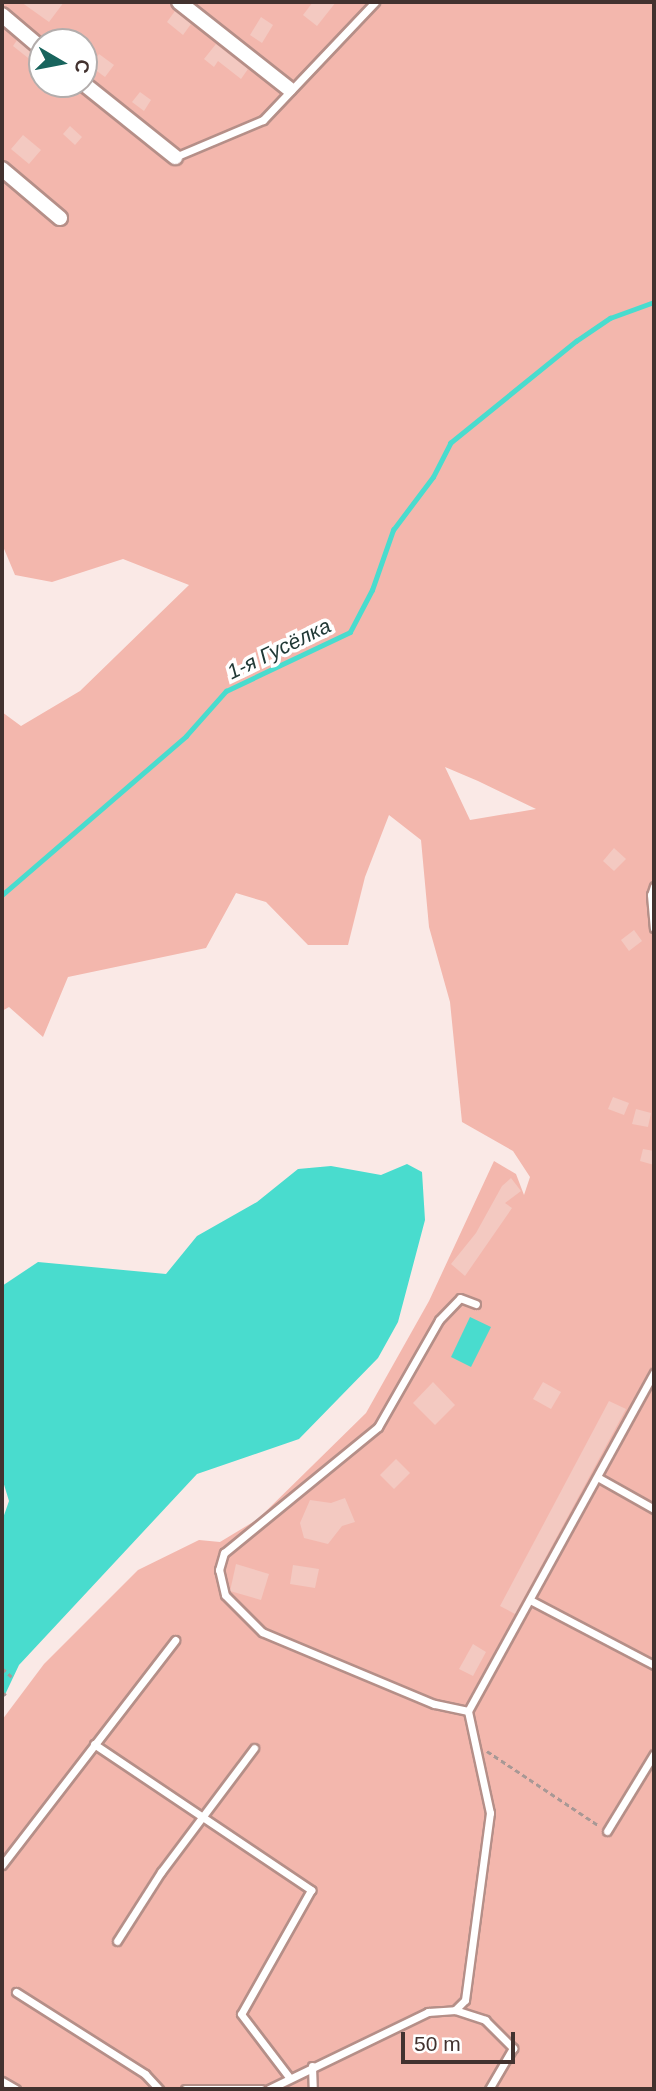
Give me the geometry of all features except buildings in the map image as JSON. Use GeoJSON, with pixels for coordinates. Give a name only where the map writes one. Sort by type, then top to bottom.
{"type":"FeatureCollection","features":[{"type":"Feature","properties":{"kind":"street"},"geometry":{"type":"LineString","coordinates":[[179,2],[289,89]]}},
{"type":"Feature","properties":{"kind":"street"},"geometry":{"type":"LineString","coordinates":[[2,15],[28,37]]}},
{"type":"Feature","properties":{"kind":"street"},"geometry":{"type":"LineString","coordinates":[[98,95],[175,157]]}},
{"type":"Feature","properties":{"kind":"street"},"geometry":{"type":"LineString","coordinates":[[2,170],[60,218]]}},
{"type":"Feature","properties":{"kind":"lane"},"geometry":{"type":"LineString","coordinates":[[175,157],[264,120],[289,89],[375,2]]}},
{"type":"Feature","properties":{"kind":"lane"},"geometry":{"type":"LineString","coordinates":[[654,886],[651,895],[654,928]]}},
{"type":"Feature","properties":{"kind":"lane"},"geometry":{"type":"LineString","coordinates":[[468,1711],[434,1704],[262,1632],[225,1595],[219,1570],[223,1553],[378,1427],[439,1320],[460,1298],[476,1304]]}},
{"type":"Feature","properties":{"kind":"lane"},"geometry":{"type":"LineString","coordinates":[[455,2010],[465,2000],[490,1813],[468,1711],[600,1478],[654,1373]]}},
{"type":"Feature","properties":{"kind":"lane"},"geometry":{"type":"LineString","coordinates":[[600,1478],[654,1509]]}},
{"type":"Feature","properties":{"kind":"lane"},"geometry":{"type":"LineString","coordinates":[[532,1601],[654,1665]]}},
{"type":"Feature","properties":{"kind":"lane"},"geometry":{"type":"LineString","coordinates":[[2,1865],[175,1640]]}},
{"type":"Feature","properties":{"kind":"lane"},"geometry":{"type":"LineString","coordinates":[[94,1744],[311,1890],[241,2014],[289,2077]]}},
{"type":"Feature","properties":{"kind":"lane"},"geometry":{"type":"LineString","coordinates":[[117,1941],[161,1872],[254,1748]]}},
{"type":"Feature","properties":{"kind":"lane"},"geometry":{"type":"LineString","coordinates":[[607,1831],[654,1754]]}},
{"type":"Feature","properties":{"kind":"lane"},"geometry":{"type":"LineString","coordinates":[[16,1992],[145,2074],[159,2089]]}},
{"type":"Feature","properties":{"kind":"lane"},"geometry":{"type":"LineString","coordinates":[[269,2089],[428,2012],[455,2010],[485,2020],[513,2048],[489,2089]]}},
{"type":"Feature","properties":{"kind":"lane"},"geometry":{"type":"LineString","coordinates":[[312,2066],[313,2089]]}},
{"type":"Feature","properties":{"kind":"lane"},"geometry":{"type":"LineString","coordinates":[[2,2081],[16,2089]]}},
{"type":"Feature","properties":{"kind":"lane"},"geometry":{"type":"LineString","coordinates":[[185,2089],[261,2089]]}},
{"type":"Feature","properties":{"kind":"path"},"geometry":{"type":"LineString","coordinates":[[2,1668],[12,1677]]}},
{"type":"Feature","properties":{"kind":"path"},"geometry":{"type":"LineString","coordinates":[[475,1744],[607,1831]]}},
{"type":"Feature","properties":{"kind":"shaded area"},"geometry":{"type":"Polygon","coordinates":[[[2,2],[654,2],[654,2089],[2,2089],[2,1720],[44,1664],[138,1570],[199,1540],[220,1542],[258,1519],[366,1413],[429,1301],[494,1161],[516,1174],[524,1195],[530,1177],[513,1151],[462,1122],[450,1002],[429,927],[421,840],[389,815],[365,877],[348,945],[308,945],[266,902],[236,893],[206,948],[68,977],[43,1037],[9,1007],[2,1011],[2,712],[21,726],[80,691],[189,585],[123,559],[52,582],[15,575],[2,544],[2,2]],[[445,767],[470,820],[536,809],[445,767]]]}},
{"type":"Feature","properties":{"kind":"water"},"geometry":{"type":"Polygon","coordinates":[[[407,1164],[422,1172],[425,1220],[398,1322],[378,1358],[299,1439],[197,1474],[19,1665],[2,1701],[2,1521],[9,1501],[2,1478],[2,1286],[38,1262],[166,1274],[197,1236],[257,1202],[298,1169],[331,1166],[381,1175],[407,1164]]]}},
{"type":"Feature","properties":{"kind":"water"},"geometry":{"type":"Polygon","coordinates":[[[470,1317],[491,1327],[471,1367],[451,1357],[470,1317]]]}},
{"type":"Feature","properties":{"kind":"waterway","name":"1-я Гусёлка"},"geometry":{"type":"LineString","coordinates":[[2,895],[186,736],[226,691],[350,632],[372,590],[393,530],[433,477],[450,443],[576,341],[610,318],[654,302]]}}]}
